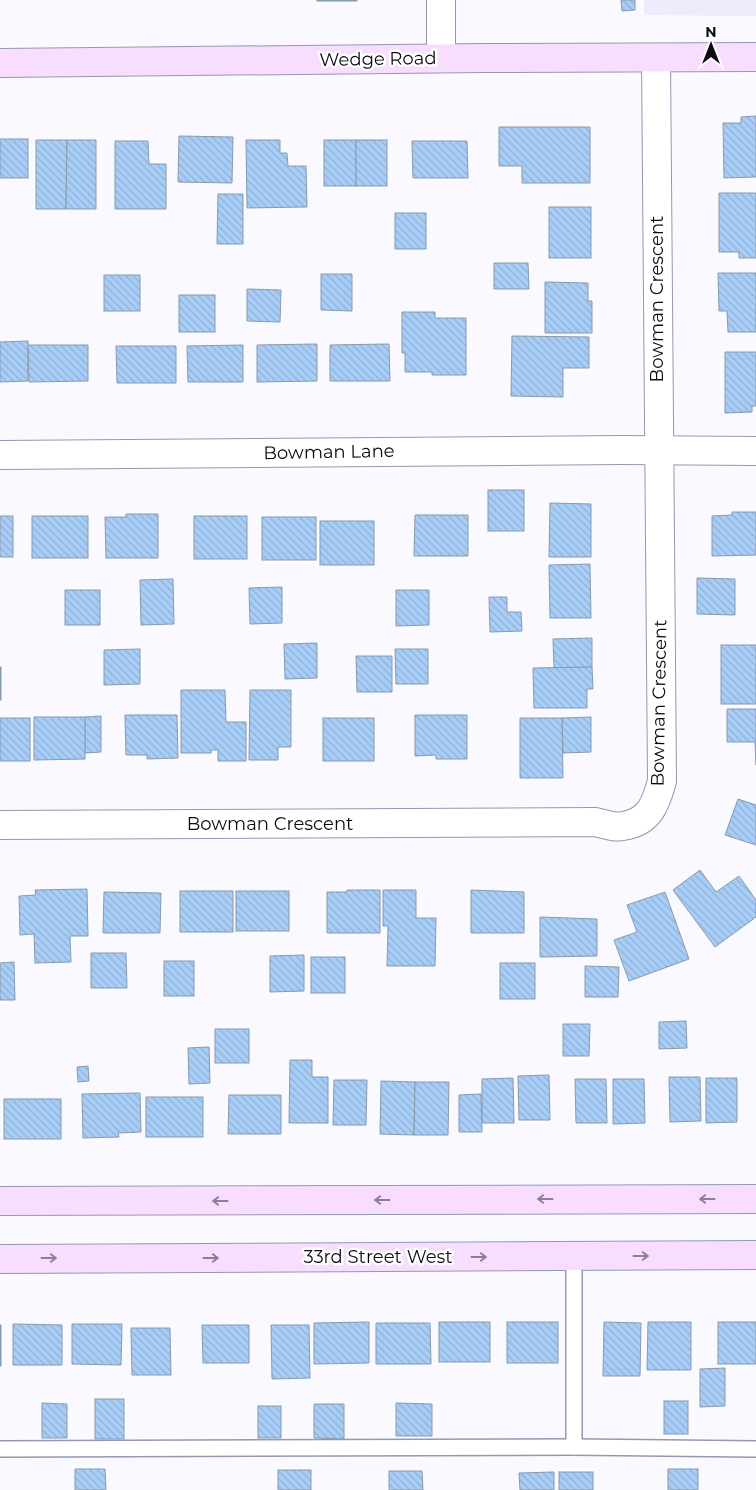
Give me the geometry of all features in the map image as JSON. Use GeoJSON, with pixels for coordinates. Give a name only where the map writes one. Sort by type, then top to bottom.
{"type":"FeatureCollection","features":[{"type":"Feature","properties":{"kind":"main road","name":"Wedge Road"},"geometry":{"type":"LineString","coordinates":[[0,63],[756,57]]}},
{"type":"Feature","properties":{"kind":"main road"},"geometry":{"type":"LineString","coordinates":[[0,1201],[756,1199]]}},
{"type":"Feature","properties":{"kind":"main road","name":"33rd Street West"},"geometry":{"type":"LineString","coordinates":[[0,1258],[756,1255]]}},
{"type":"Feature","properties":{"kind":"street"},"geometry":{"type":"LineString","coordinates":[[440,0],[441,58]]}},
{"type":"Feature","properties":{"kind":"street","name":"Bowman Crescent"},"geometry":{"type":"LineString","coordinates":[[0,825],[596,822],[623,827],[643,819],[656,803],[662,780],[656,58]]}},
{"type":"Feature","properties":{"kind":"street","name":"Bowman Lane"},"geometry":{"type":"LineString","coordinates":[[0,455],[658,450],[756,451]]}},
{"type":"Feature","properties":{"kind":"lane"},"geometry":{"type":"LineString","coordinates":[[574,1257],[574,1447]]}},
{"type":"Feature","properties":{"kind":"lane"},"geometry":{"type":"LineString","coordinates":[[0,1449],[574,1447],[756,1450]]}},
{"type":"Feature","properties":{"kind":"shaded area"},"geometry":{"type":"Polygon","coordinates":[[[644,0],[756,0],[756,16],[644,15],[644,0]]]}},
{"type":"Feature","properties":{"kind":"building"},"geometry":{"type":"Polygon","coordinates":[[[357,0],[357,1],[317,1],[357,0]]]}},
{"type":"Feature","properties":{"kind":"building"},"geometry":{"type":"Polygon","coordinates":[[[621,0],[635,0],[635,10],[622,11],[621,0]]]}},
{"type":"Feature","properties":{"kind":"building"},"geometry":{"type":"Polygon","coordinates":[[[756,116],[756,177],[724,178],[723,123],[741,123],[741,117],[756,116]]]}},
{"type":"Feature","properties":{"kind":"building"},"geometry":{"type":"Polygon","coordinates":[[[499,127],[590,127],[590,183],[522,183],[522,166],[499,166],[499,127]]]}},
{"type":"Feature","properties":{"kind":"building"},"geometry":{"type":"Polygon","coordinates":[[[179,136],[233,137],[232,183],[178,182],[179,136]]]}},
{"type":"Feature","properties":{"kind":"building"},"geometry":{"type":"Polygon","coordinates":[[[0,139],[28,139],[28,178],[0,178],[0,139]]]}},
{"type":"Feature","properties":{"kind":"building"},"geometry":{"type":"Polygon","coordinates":[[[36,140],[67,140],[66,209],[36,209],[36,140]]]}},
{"type":"Feature","properties":{"kind":"building"},"geometry":{"type":"Polygon","coordinates":[[[67,140],[96,140],[96,209],[66,209],[67,140]]]}},
{"type":"Feature","properties":{"kind":"building"},"geometry":{"type":"Polygon","coordinates":[[[246,140],[280,140],[280,153],[287,153],[288,166],[306,166],[307,207],[247,208],[246,140]]]}},
{"type":"Feature","properties":{"kind":"building"},"geometry":{"type":"Polygon","coordinates":[[[324,140],[356,140],[356,186],[324,186],[324,140]]]}},
{"type":"Feature","properties":{"kind":"building"},"geometry":{"type":"Polygon","coordinates":[[[356,140],[387,140],[387,186],[356,186],[356,140]]]}},
{"type":"Feature","properties":{"kind":"building"},"geometry":{"type":"Polygon","coordinates":[[[115,141],[148,141],[149,164],[166,164],[166,209],[115,209],[115,141]]]}},
{"type":"Feature","properties":{"kind":"building"},"geometry":{"type":"Polygon","coordinates":[[[412,141],[467,141],[468,178],[413,178],[412,141]]]}},
{"type":"Feature","properties":{"kind":"building"},"geometry":{"type":"Polygon","coordinates":[[[719,193],[756,193],[756,258],[739,258],[739,252],[719,252],[719,193]]]}},
{"type":"Feature","properties":{"kind":"building"},"geometry":{"type":"Polygon","coordinates":[[[218,194],[243,194],[243,244],[217,244],[218,194]]]}},
{"type":"Feature","properties":{"kind":"building"},"geometry":{"type":"Polygon","coordinates":[[[549,207],[591,207],[591,258],[549,258],[549,207]]]}},
{"type":"Feature","properties":{"kind":"building"},"geometry":{"type":"Polygon","coordinates":[[[395,213],[426,213],[426,249],[395,249],[395,213]]]}},
{"type":"Feature","properties":{"kind":"building"},"geometry":{"type":"Polygon","coordinates":[[[494,263],[528,263],[529,289],[494,289],[494,263]]]}},
{"type":"Feature","properties":{"kind":"building"},"geometry":{"type":"Polygon","coordinates":[[[718,273],[756,273],[756,332],[728,332],[727,311],[719,311],[718,273]]]}},
{"type":"Feature","properties":{"kind":"building"},"geometry":{"type":"Polygon","coordinates":[[[321,274],[352,274],[352,311],[321,310],[321,274]]]}},
{"type":"Feature","properties":{"kind":"building"},"geometry":{"type":"Polygon","coordinates":[[[104,275],[140,275],[140,311],[104,311],[104,275]]]}},
{"type":"Feature","properties":{"kind":"building"},"geometry":{"type":"Polygon","coordinates":[[[545,282],[588,283],[588,301],[592,301],[592,333],[545,333],[545,282]]]}},
{"type":"Feature","properties":{"kind":"building"},"geometry":{"type":"Polygon","coordinates":[[[247,289],[281,290],[280,322],[247,321],[247,289]]]}},
{"type":"Feature","properties":{"kind":"building"},"geometry":{"type":"Polygon","coordinates":[[[179,295],[215,295],[215,332],[179,332],[179,295]]]}},
{"type":"Feature","properties":{"kind":"building"},"geometry":{"type":"Polygon","coordinates":[[[402,312],[435,312],[435,318],[466,318],[466,375],[432,375],[432,372],[405,372],[405,353],[402,353],[402,312]]]}},
{"type":"Feature","properties":{"kind":"building"},"geometry":{"type":"Polygon","coordinates":[[[512,336],[589,337],[589,368],[563,368],[563,397],[511,396],[512,336]]]}},
{"type":"Feature","properties":{"kind":"building"},"geometry":{"type":"Polygon","coordinates":[[[28,341],[28,381],[0,382],[0,342],[28,341]]]}},
{"type":"Feature","properties":{"kind":"building"},"geometry":{"type":"Polygon","coordinates":[[[317,344],[317,381],[257,382],[257,345],[317,344]]]}},
{"type":"Feature","properties":{"kind":"building"},"geometry":{"type":"Polygon","coordinates":[[[389,344],[390,381],[330,381],[330,345],[389,344]]]}},
{"type":"Feature","properties":{"kind":"building"},"geometry":{"type":"Polygon","coordinates":[[[28,345],[88,345],[88,381],[29,382],[28,345]]]}},
{"type":"Feature","properties":{"kind":"building"},"geometry":{"type":"Polygon","coordinates":[[[243,345],[243,382],[188,382],[187,346],[243,345]]]}},
{"type":"Feature","properties":{"kind":"building"},"geometry":{"type":"Polygon","coordinates":[[[116,346],[176,346],[176,383],[117,383],[116,346]]]}},
{"type":"Feature","properties":{"kind":"building"},"geometry":{"type":"Polygon","coordinates":[[[725,352],[756,352],[756,406],[752,406],[752,412],[725,413],[725,352]]]}},
{"type":"Feature","properties":{"kind":"building"},"geometry":{"type":"Polygon","coordinates":[[[488,490],[524,490],[524,531],[488,531],[488,490]]]}},
{"type":"Feature","properties":{"kind":"building"},"geometry":{"type":"Polygon","coordinates":[[[550,503],[591,504],[591,557],[549,557],[550,503]]]}},
{"type":"Feature","properties":{"kind":"building"},"geometry":{"type":"Polygon","coordinates":[[[732,512],[756,512],[756,555],[712,556],[712,516],[732,515],[732,512]]]}},
{"type":"Feature","properties":{"kind":"building"},"geometry":{"type":"Polygon","coordinates":[[[126,514],[158,514],[158,558],[106,558],[105,517],[126,517],[126,514]]]}},
{"type":"Feature","properties":{"kind":"building"},"geometry":{"type":"Polygon","coordinates":[[[415,515],[468,515],[468,556],[414,556],[415,515]]]}},
{"type":"Feature","properties":{"kind":"building"},"geometry":{"type":"Polygon","coordinates":[[[0,516],[13,516],[13,557],[0,557],[0,516]]]}},
{"type":"Feature","properties":{"kind":"building"},"geometry":{"type":"Polygon","coordinates":[[[32,516],[88,516],[88,558],[32,558],[32,516]]]}},
{"type":"Feature","properties":{"kind":"building"},"geometry":{"type":"Polygon","coordinates":[[[194,516],[247,516],[247,559],[194,559],[194,516]]]}},
{"type":"Feature","properties":{"kind":"building"},"geometry":{"type":"Polygon","coordinates":[[[262,517],[316,517],[316,560],[262,560],[262,517]]]}},
{"type":"Feature","properties":{"kind":"building"},"geometry":{"type":"Polygon","coordinates":[[[320,521],[374,521],[374,565],[320,565],[320,521]]]}},
{"type":"Feature","properties":{"kind":"building"},"geometry":{"type":"Polygon","coordinates":[[[590,564],[591,618],[550,618],[549,565],[590,564]]]}},
{"type":"Feature","properties":{"kind":"building"},"geometry":{"type":"Polygon","coordinates":[[[697,578],[735,579],[735,615],[697,614],[697,578]]]}},
{"type":"Feature","properties":{"kind":"building"},"geometry":{"type":"Polygon","coordinates":[[[173,579],[174,624],[141,625],[140,580],[173,579]]]}},
{"type":"Feature","properties":{"kind":"building"},"geometry":{"type":"Polygon","coordinates":[[[282,587],[282,623],[250,624],[249,588],[282,587]]]}},
{"type":"Feature","properties":{"kind":"building"},"geometry":{"type":"Polygon","coordinates":[[[65,590],[100,590],[100,625],[65,625],[65,590]]]}},
{"type":"Feature","properties":{"kind":"building"},"geometry":{"type":"Polygon","coordinates":[[[396,590],[429,590],[429,625],[396,626],[396,590]]]}},
{"type":"Feature","properties":{"kind":"building"},"geometry":{"type":"Polygon","coordinates":[[[489,597],[507,597],[507,612],[521,612],[522,631],[490,632],[489,597]]]}},
{"type":"Feature","properties":{"kind":"building"},"geometry":{"type":"Polygon","coordinates":[[[592,638],[592,667],[554,668],[553,639],[592,638]]]}},
{"type":"Feature","properties":{"kind":"building"},"geometry":{"type":"Polygon","coordinates":[[[317,643],[317,678],[285,679],[284,644],[317,643]]]}},
{"type":"Feature","properties":{"kind":"building"},"geometry":{"type":"Polygon","coordinates":[[[721,645],[756,645],[756,704],[721,704],[721,645]]]}},
{"type":"Feature","properties":{"kind":"building"},"geometry":{"type":"Polygon","coordinates":[[[140,649],[140,684],[104,685],[104,650],[140,649]]]}},
{"type":"Feature","properties":{"kind":"building"},"geometry":{"type":"Polygon","coordinates":[[[395,649],[428,649],[428,684],[396,684],[395,649]]]}},
{"type":"Feature","properties":{"kind":"building"},"geometry":{"type":"Polygon","coordinates":[[[356,656],[392,656],[392,692],[357,692],[356,656]]]}},
{"type":"Feature","properties":{"kind":"building"},"geometry":{"type":"Polygon","coordinates":[[[1,667],[1,700],[0,700],[1,667]]]}},
{"type":"Feature","properties":{"kind":"building"},"geometry":{"type":"Polygon","coordinates":[[[592,667],[593,689],[587,689],[587,708],[534,708],[533,668],[592,667]]]}},
{"type":"Feature","properties":{"kind":"building"},"geometry":{"type":"Polygon","coordinates":[[[181,690],[225,690],[226,722],[246,722],[246,761],[218,761],[218,750],[211,750],[211,753],[181,753],[181,690]]]}},
{"type":"Feature","properties":{"kind":"building"},"geometry":{"type":"Polygon","coordinates":[[[250,690],[291,690],[291,747],[278,747],[278,760],[249,760],[250,690]]]}},
{"type":"Feature","properties":{"kind":"building"},"geometry":{"type":"Polygon","coordinates":[[[727,709],[756,709],[756,765],[755,742],[727,742],[727,709]]]}},
{"type":"Feature","properties":{"kind":"building"},"geometry":{"type":"Polygon","coordinates":[[[125,715],[177,715],[178,758],[147,759],[147,755],[126,755],[125,715]]]}},
{"type":"Feature","properties":{"kind":"building"},"geometry":{"type":"Polygon","coordinates":[[[415,715],[467,715],[467,759],[436,759],[436,755],[415,756],[415,715]]]}},
{"type":"Feature","properties":{"kind":"building"},"geometry":{"type":"Polygon","coordinates":[[[101,716],[101,752],[85,753],[85,717],[101,716]]]}},
{"type":"Feature","properties":{"kind":"building"},"geometry":{"type":"Polygon","coordinates":[[[34,717],[85,717],[85,759],[34,760],[34,717]]]}},
{"type":"Feature","properties":{"kind":"building"},"geometry":{"type":"Polygon","coordinates":[[[591,717],[591,752],[563,753],[562,718],[591,717]]]}},
{"type":"Feature","properties":{"kind":"building"},"geometry":{"type":"Polygon","coordinates":[[[0,718],[30,718],[30,761],[0,761],[0,718]]]}},
{"type":"Feature","properties":{"kind":"building"},"geometry":{"type":"Polygon","coordinates":[[[323,718],[374,718],[374,761],[323,761],[323,718]]]}},
{"type":"Feature","properties":{"kind":"building"},"geometry":{"type":"Polygon","coordinates":[[[520,718],[562,718],[563,778],[520,778],[520,718]]]}},
{"type":"Feature","properties":{"kind":"building"},"geometry":{"type":"Polygon","coordinates":[[[738,799],[756,805],[756,845],[725,835],[738,799]]]}},
{"type":"Feature","properties":{"kind":"building"},"geometry":{"type":"Polygon","coordinates":[[[700,870],[716,892],[739,876],[756,900],[756,917],[715,947],[673,890],[700,870]]]}},
{"type":"Feature","properties":{"kind":"building"},"geometry":{"type":"Polygon","coordinates":[[[87,889],[88,936],[70,936],[71,962],[35,963],[34,934],[20,935],[19,896],[36,895],[35,890],[87,889]]]}},
{"type":"Feature","properties":{"kind":"building"},"geometry":{"type":"Polygon","coordinates":[[[347,890],[380,890],[380,933],[327,933],[327,892],[347,892],[347,890]]]}},
{"type":"Feature","properties":{"kind":"building"},"geometry":{"type":"Polygon","coordinates":[[[383,890],[416,890],[416,918],[436,918],[435,966],[387,966],[388,926],[383,926],[383,890]]]}},
{"type":"Feature","properties":{"kind":"building"},"geometry":{"type":"Polygon","coordinates":[[[471,890],[524,892],[524,933],[471,933],[471,890]]]}},
{"type":"Feature","properties":{"kind":"building"},"geometry":{"type":"Polygon","coordinates":[[[180,891],[233,891],[233,932],[180,932],[180,891]]]}},
{"type":"Feature","properties":{"kind":"building"},"geometry":{"type":"Polygon","coordinates":[[[236,891],[289,891],[289,931],[236,931],[236,891]]]}},
{"type":"Feature","properties":{"kind":"building"},"geometry":{"type":"Polygon","coordinates":[[[104,892],[161,893],[160,933],[103,933],[104,892]]]}},
{"type":"Feature","properties":{"kind":"building"},"geometry":{"type":"Polygon","coordinates":[[[665,892],[689,959],[629,981],[614,940],[637,932],[627,905],[665,892]]]}},
{"type":"Feature","properties":{"kind":"building"},"geometry":{"type":"Polygon","coordinates":[[[540,917],[597,919],[597,956],[540,957],[540,917]]]}},
{"type":"Feature","properties":{"kind":"building"},"geometry":{"type":"Polygon","coordinates":[[[91,953],[126,953],[127,988],[91,988],[91,953]]]}},
{"type":"Feature","properties":{"kind":"building"},"geometry":{"type":"Polygon","coordinates":[[[304,955],[304,991],[270,992],[270,956],[304,955]]]}},
{"type":"Feature","properties":{"kind":"building"},"geometry":{"type":"Polygon","coordinates":[[[311,957],[345,957],[345,993],[311,993],[311,957]]]}},
{"type":"Feature","properties":{"kind":"building"},"geometry":{"type":"Polygon","coordinates":[[[164,961],[194,961],[194,996],[164,996],[164,961]]]}},
{"type":"Feature","properties":{"kind":"building"},"geometry":{"type":"Polygon","coordinates":[[[14,962],[15,1000],[0,1000],[0,963],[14,962]]]}},
{"type":"Feature","properties":{"kind":"building"},"geometry":{"type":"Polygon","coordinates":[[[500,963],[535,963],[535,999],[500,999],[500,963]]]}},
{"type":"Feature","properties":{"kind":"building"},"geometry":{"type":"Polygon","coordinates":[[[585,966],[619,967],[618,997],[585,997],[585,966]]]}},
{"type":"Feature","properties":{"kind":"building"},"geometry":{"type":"Polygon","coordinates":[[[686,1021],[687,1048],[659,1049],[659,1022],[686,1021]]]}},
{"type":"Feature","properties":{"kind":"building"},"geometry":{"type":"Polygon","coordinates":[[[563,1024],[590,1024],[589,1056],[563,1056],[563,1024]]]}},
{"type":"Feature","properties":{"kind":"building"},"geometry":{"type":"Polygon","coordinates":[[[215,1029],[249,1029],[249,1063],[215,1063],[215,1029]]]}},
{"type":"Feature","properties":{"kind":"building"},"geometry":{"type":"Polygon","coordinates":[[[209,1047],[210,1083],[189,1084],[188,1048],[209,1047]]]}},
{"type":"Feature","properties":{"kind":"building"},"geometry":{"type":"Polygon","coordinates":[[[290,1060],[312,1060],[312,1077],[328,1077],[328,1123],[289,1123],[290,1060]]]}},
{"type":"Feature","properties":{"kind":"building"},"geometry":{"type":"Polygon","coordinates":[[[88,1066],[89,1081],[78,1082],[77,1067],[88,1066]]]}},
{"type":"Feature","properties":{"kind":"building"},"geometry":{"type":"Polygon","coordinates":[[[549,1075],[550,1120],[519,1120],[518,1076],[549,1075]]]}},
{"type":"Feature","properties":{"kind":"building"},"geometry":{"type":"Polygon","coordinates":[[[669,1077],[700,1077],[701,1121],[670,1122],[669,1077]]]}},
{"type":"Feature","properties":{"kind":"building"},"geometry":{"type":"Polygon","coordinates":[[[513,1078],[514,1123],[482,1123],[482,1079],[513,1078]]]}},
{"type":"Feature","properties":{"kind":"building"},"geometry":{"type":"Polygon","coordinates":[[[706,1078],[737,1078],[737,1122],[706,1123],[706,1078]]]}},
{"type":"Feature","properties":{"kind":"building"},"geometry":{"type":"Polygon","coordinates":[[[575,1079],[606,1079],[607,1123],[576,1123],[575,1079]]]}},
{"type":"Feature","properties":{"kind":"building"},"geometry":{"type":"Polygon","coordinates":[[[613,1079],[644,1079],[645,1123],[613,1124],[613,1079]]]}},
{"type":"Feature","properties":{"kind":"building"},"geometry":{"type":"Polygon","coordinates":[[[334,1080],[367,1080],[366,1125],[333,1125],[334,1080]]]}},
{"type":"Feature","properties":{"kind":"building"},"geometry":{"type":"Polygon","coordinates":[[[381,1081],[415,1082],[414,1135],[380,1134],[381,1081]]]}},
{"type":"Feature","properties":{"kind":"building"},"geometry":{"type":"Polygon","coordinates":[[[415,1082],[449,1082],[448,1135],[414,1135],[415,1082]]]}},
{"type":"Feature","properties":{"kind":"building"},"geometry":{"type":"Polygon","coordinates":[[[140,1093],[141,1132],[118,1133],[119,1137],[83,1138],[82,1094],[140,1093]]]}},
{"type":"Feature","properties":{"kind":"building"},"geometry":{"type":"Polygon","coordinates":[[[481,1094],[482,1132],[459,1132],[459,1095],[481,1094]]]}},
{"type":"Feature","properties":{"kind":"building"},"geometry":{"type":"Polygon","coordinates":[[[229,1095],[281,1095],[281,1134],[228,1134],[229,1095]]]}},
{"type":"Feature","properties":{"kind":"building"},"geometry":{"type":"Polygon","coordinates":[[[146,1097],[203,1097],[203,1137],[146,1137],[146,1097]]]}},
{"type":"Feature","properties":{"kind":"building"},"geometry":{"type":"Polygon","coordinates":[[[4,1099],[61,1099],[61,1139],[4,1139],[4,1099]]]}},
{"type":"Feature","properties":{"kind":"building"},"geometry":{"type":"Polygon","coordinates":[[[369,1322],[369,1363],[314,1364],[314,1323],[369,1322]]]}},
{"type":"Feature","properties":{"kind":"building"},"geometry":{"type":"Polygon","coordinates":[[[439,1322],[490,1322],[490,1362],[439,1362],[439,1322]]]}},
{"type":"Feature","properties":{"kind":"building"},"geometry":{"type":"Polygon","coordinates":[[[507,1322],[558,1322],[558,1363],[507,1363],[507,1322]]]}},
{"type":"Feature","properties":{"kind":"building"},"geometry":{"type":"Polygon","coordinates":[[[604,1322],[641,1323],[640,1376],[603,1376],[604,1322]]]}},
{"type":"Feature","properties":{"kind":"building"},"geometry":{"type":"Polygon","coordinates":[[[648,1322],[691,1322],[691,1370],[647,1370],[648,1322]]]}},
{"type":"Feature","properties":{"kind":"building"},"geometry":{"type":"Polygon","coordinates":[[[718,1322],[756,1322],[756,1364],[718,1364],[718,1322]]]}},
{"type":"Feature","properties":{"kind":"building"},"geometry":{"type":"Polygon","coordinates":[[[376,1323],[430,1323],[431,1364],[376,1364],[376,1323]]]}},
{"type":"Feature","properties":{"kind":"building"},"geometry":{"type":"Polygon","coordinates":[[[13,1324],[62,1325],[62,1365],[13,1365],[13,1324]]]}},
{"type":"Feature","properties":{"kind":"building"},"geometry":{"type":"Polygon","coordinates":[[[72,1324],[122,1324],[121,1365],[72,1364],[72,1324]]]}},
{"type":"Feature","properties":{"kind":"building"},"geometry":{"type":"Polygon","coordinates":[[[1,1325],[1,1366],[0,1366],[1,1325]]]}},
{"type":"Feature","properties":{"kind":"building"},"geometry":{"type":"Polygon","coordinates":[[[202,1325],[249,1325],[249,1363],[203,1363],[202,1325]]]}},
{"type":"Feature","properties":{"kind":"building"},"geometry":{"type":"Polygon","coordinates":[[[271,1325],[309,1325],[310,1378],[272,1379],[271,1325]]]}},
{"type":"Feature","properties":{"kind":"building"},"geometry":{"type":"Polygon","coordinates":[[[131,1328],[170,1328],[171,1375],[132,1375],[131,1328]]]}},
{"type":"Feature","properties":{"kind":"building"},"geometry":{"type":"Polygon","coordinates":[[[725,1368],[725,1406],[700,1407],[700,1369],[725,1368]]]}},
{"type":"Feature","properties":{"kind":"building"},"geometry":{"type":"Polygon","coordinates":[[[95,1399],[124,1399],[124,1439],[95,1439],[95,1399]]]}},
{"type":"Feature","properties":{"kind":"building"},"geometry":{"type":"Polygon","coordinates":[[[664,1401],[688,1401],[688,1434],[664,1434],[664,1401]]]}},
{"type":"Feature","properties":{"kind":"building"},"geometry":{"type":"Polygon","coordinates":[[[42,1403],[67,1404],[67,1438],[42,1438],[42,1403]]]}},
{"type":"Feature","properties":{"kind":"building"},"geometry":{"type":"Polygon","coordinates":[[[396,1403],[432,1404],[432,1436],[396,1436],[396,1403]]]}},
{"type":"Feature","properties":{"kind":"building"},"geometry":{"type":"Polygon","coordinates":[[[314,1404],[344,1404],[344,1439],[314,1438],[314,1404]]]}},
{"type":"Feature","properties":{"kind":"building"},"geometry":{"type":"Polygon","coordinates":[[[258,1406],[281,1406],[281,1438],[258,1438],[258,1406]]]}},
{"type":"Feature","properties":{"kind":"building"},"geometry":{"type":"Polygon","coordinates":[[[75,1469],[105,1469],[106,1490],[75,1490],[75,1469]]]}},
{"type":"Feature","properties":{"kind":"building"},"geometry":{"type":"Polygon","coordinates":[[[668,1469],[698,1469],[698,1490],[668,1490],[668,1469]]]}},
{"type":"Feature","properties":{"kind":"building"},"geometry":{"type":"Polygon","coordinates":[[[278,1470],[311,1470],[311,1490],[278,1490],[278,1470]]]}},
{"type":"Feature","properties":{"kind":"building"},"geometry":{"type":"Polygon","coordinates":[[[389,1471],[422,1471],[423,1490],[389,1490],[389,1471]]]}},
{"type":"Feature","properties":{"kind":"building"},"geometry":{"type":"Polygon","coordinates":[[[554,1472],[554,1490],[520,1490],[519,1473],[554,1472]]]}},
{"type":"Feature","properties":{"kind":"building"},"geometry":{"type":"Polygon","coordinates":[[[559,1472],[593,1472],[593,1490],[559,1490],[559,1472]]]}}]}
